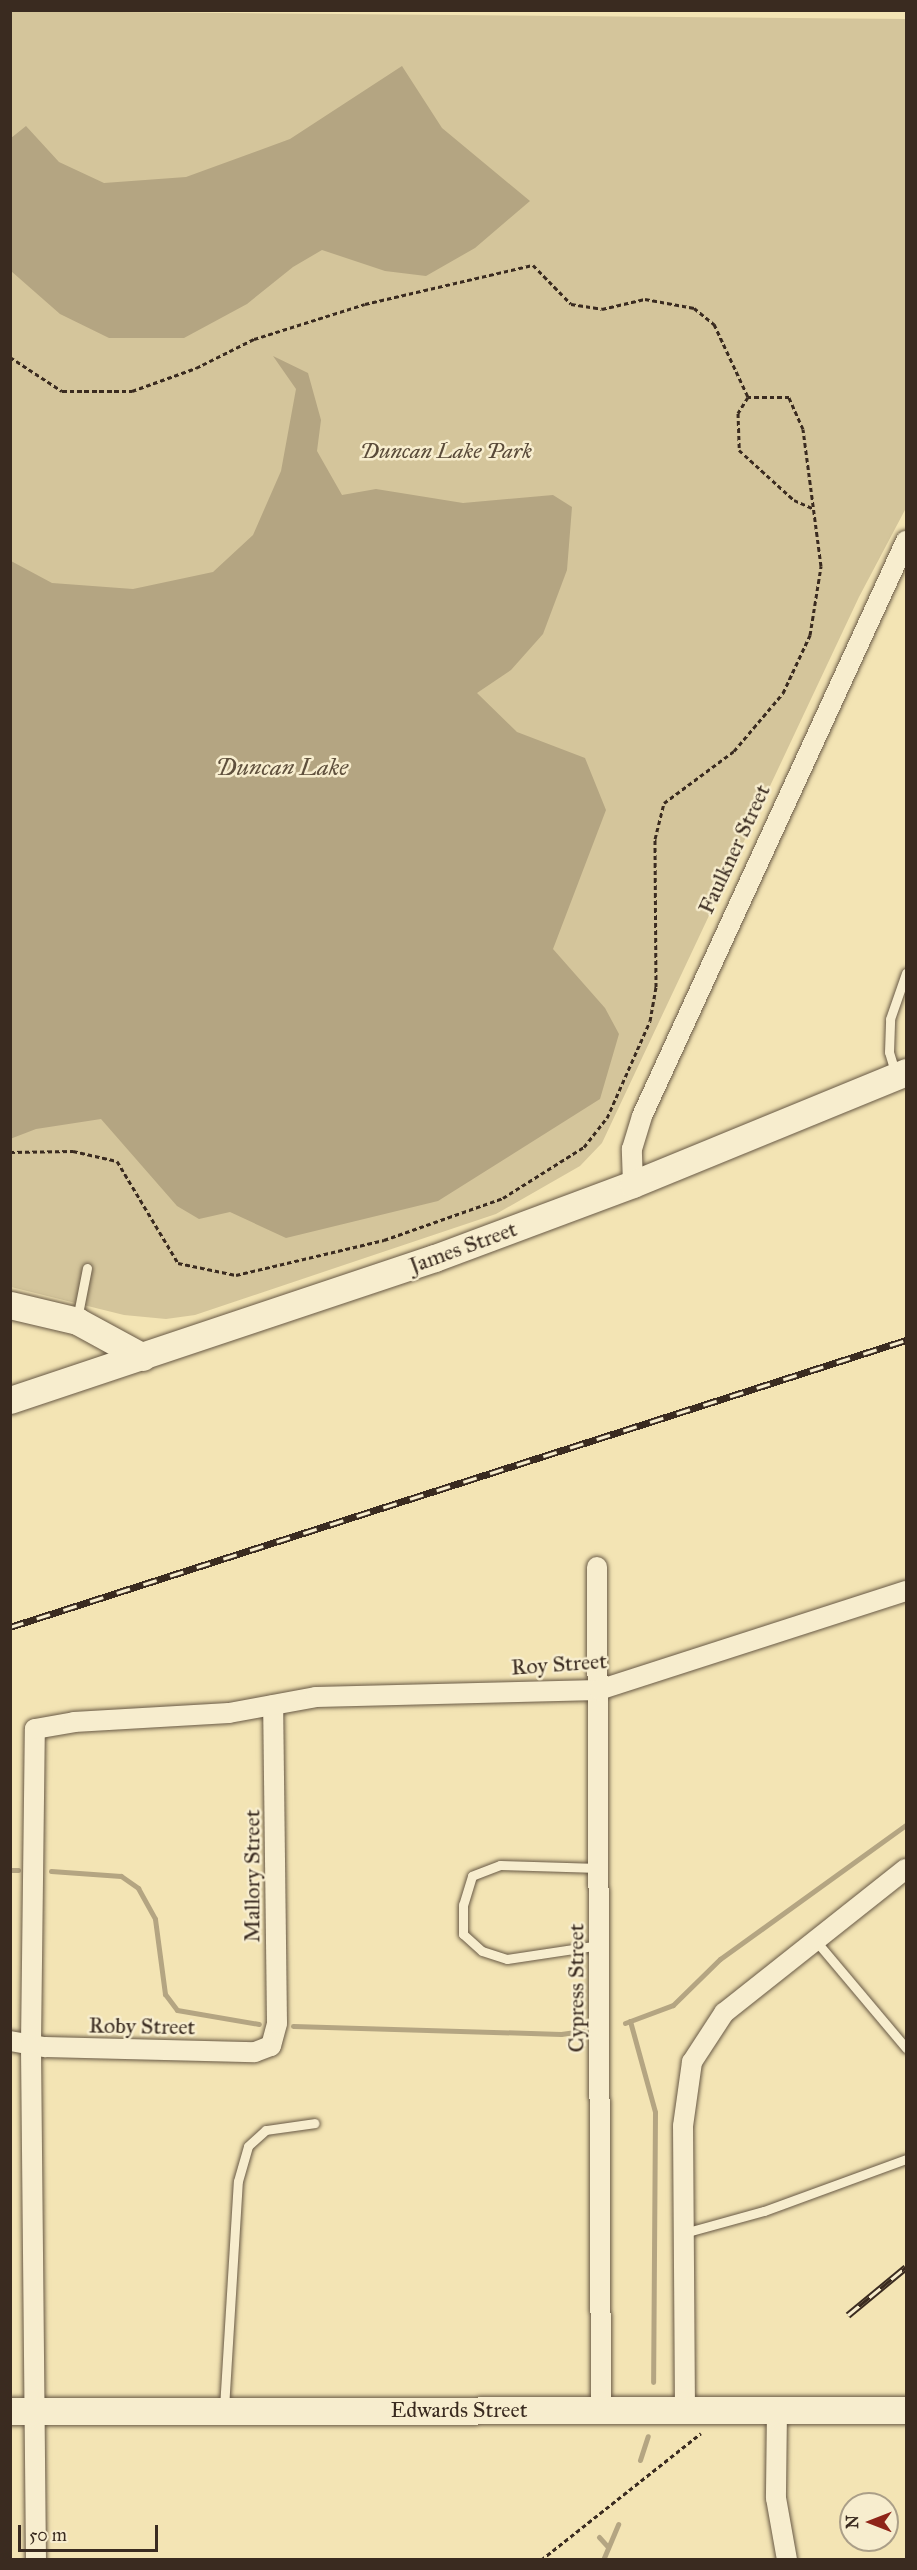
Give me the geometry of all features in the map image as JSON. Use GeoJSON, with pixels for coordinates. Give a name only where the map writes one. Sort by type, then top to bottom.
{"type":"FeatureCollection","features":[{"type":"Feature","properties":{"kind":"street","name":"Faulkner Street"},"geometry":{"type":"LineString","coordinates":[[633,1184],[632,1149],[642,1116],[906,541]]}},
{"type":"Feature","properties":{"kind":"street","name":"James Street"},"geometry":{"type":"LineString","coordinates":[[10,1400],[143,1358],[435,1258],[633,1184],[902,1075]]}},
{"type":"Feature","properties":{"kind":"street"},"geometry":{"type":"LineString","coordinates":[[10,1305],[77,1322],[143,1358]]}},
{"type":"Feature","properties":{"kind":"street","name":"Cypress Street"},"geometry":{"type":"LineString","coordinates":[[597,1567],[601,2409]]}},
{"type":"Feature","properties":{"kind":"street","name":"Roy Street"},"geometry":{"type":"LineString","coordinates":[[31,2044],[35,1729],[92,1720],[217,1714],[316,1697],[599,1690],[906,1591]]}},
{"type":"Feature","properties":{"kind":"street","name":"Mallory Street"},"geometry":{"type":"LineString","coordinates":[[271,2046],[277,2023],[273,1705]]}},
{"type":"Feature","properties":{"kind":"street"},"geometry":{"type":"LineString","coordinates":[[685,2410],[683,2126],[692,2062],[724,2013],[906,1869]]}},
{"type":"Feature","properties":{"kind":"street","name":"Roby Street"},"geometry":{"type":"LineString","coordinates":[[10,2041],[31,2044],[255,2052],[271,2046]]}},
{"type":"Feature","properties":{"kind":"street"},"geometry":{"type":"LineString","coordinates":[[31,2044],[23,2411],[36,2559]]}},
{"type":"Feature","properties":{"kind":"street"},"geometry":{"type":"LineString","coordinates":[[777,2410],[777,2498],[787,2559]]}},
{"type":"Feature","properties":{"kind":"street","name":"Edwards Street"},"geometry":{"type":"LineString","coordinates":[[23,2411],[906,2410]]}},
{"type":"Feature","properties":{"kind":"lane"},"geometry":{"type":"LineString","coordinates":[[902,1075],[890,1052],[890,1019],[906,973]]}},
{"type":"Feature","properties":{"kind":"lane"},"geometry":{"type":"LineString","coordinates":[[77,1322],[87,1268]]}},
{"type":"Feature","properties":{"kind":"lane"},"geometry":{"type":"LineString","coordinates":[[600,1868],[500,1865],[472,1876],[464,1905],[464,1934],[482,1951],[507,1959],[600,1945]]}},
{"type":"Feature","properties":{"kind":"lane"},"geometry":{"type":"LineString","coordinates":[[816,1941],[906,2048]]}},
{"type":"Feature","properties":{"kind":"lane"},"geometry":{"type":"LineString","coordinates":[[224,2410],[238,2181],[248,2146],[266,2130],[315,2123]]}},
{"type":"Feature","properties":{"kind":"lane"},"geometry":{"type":"LineString","coordinates":[[684,2233],[764,2211],[906,2159]]}},
{"type":"Feature","properties":{"kind":"path"},"geometry":{"type":"LineString","coordinates":[[10,357],[62,391],[132,391],[196,368],[254,339],[354,307],[533,265],[572,304],[602,309],[645,299],[694,308],[714,324],[748,398]]}},
{"type":"Feature","properties":{"kind":"path"},"geometry":{"type":"LineString","coordinates":[[10,1152],[73,1151],[117,1161],[178,1263],[236,1275],[384,1240],[503,1198],[584,1147],[607,1118],[650,1021],[656,987],[655,838],[664,803],[734,751],[783,693],[810,635],[821,566],[803,429],[789,397],[748,398]]}},
{"type":"Feature","properties":{"kind":"path"},"geometry":{"type":"LineString","coordinates":[[748,398],[738,412],[738,450],[794,500],[812,508]]}},
{"type":"Feature","properties":{"kind":"path"},"geometry":{"type":"LineString","coordinates":[[541,2559],[731,2410]]}},
{"type":"Feature","properties":{"kind":"green space","name":"Duncan Lake Park"},"geometry":{"type":"Polygon","coordinates":[[[11,11],[906,19],[906,508],[859,597],[602,1143],[580,1166],[496,1214],[195,1315],[166,1319],[124,1315],[11,1287],[11,11]]]}},
{"type":"Feature","properties":{"kind":"water"},"geometry":{"type":"Polygon","coordinates":[[[402,66],[442,128],[530,201],[475,248],[426,276],[385,271],[322,250],[293,267],[247,304],[184,338],[109,338],[60,314],[11,271],[11,138],[26,126],[59,162],[104,183],[186,177],[290,139],[402,66]]]}},
{"type":"Feature","properties":{"kind":"water","name":"Duncan Lake"},"geometry":{"type":"Polygon","coordinates":[[[273,356],[308,373],[321,420],[317,451],[342,495],[376,489],[463,503],[553,495],[572,507],[567,570],[543,634],[511,670],[477,693],[517,732],[585,758],[606,810],[553,949],[605,1008],[619,1034],[600,1099],[438,1201],[286,1238],[230,1212],[199,1219],[177,1206],[101,1119],[36,1129],[10,1139],[11,561],[52,583],[133,589],[213,572],[253,535],[281,471],[296,389],[273,356]]]}},
{"type":"Feature","properties":{"kind":"waterway"},"geometry":{"type":"LineString","coordinates":[[625,2023],[673,2005],[720,1959],[906,1825]]}},
{"type":"Feature","properties":{"kind":"waterway"},"geometry":{"type":"LineString","coordinates":[[10,1870],[18,1870]]}},
{"type":"Feature","properties":{"kind":"waterway"},"geometry":{"type":"LineString","coordinates":[[51,1871],[121,1876],[138,1888],[155,1919],[165,1994],[177,2010],[259,2024]]}},
{"type":"Feature","properties":{"kind":"waterway"},"geometry":{"type":"LineString","coordinates":[[630,2021],[655,2112],[653,2382]]}},
{"type":"Feature","properties":{"kind":"waterway"},"geometry":{"type":"LineString","coordinates":[[293,2026],[561,2034],[583,2031]]}},
{"type":"Feature","properties":{"kind":"waterway"},"geometry":{"type":"LineString","coordinates":[[640,2460],[648,2436]]}},
{"type":"Feature","properties":{"kind":"waterway"},"geometry":{"type":"LineString","coordinates":[[603,2560],[618,2524]]}},
{"type":"Feature","properties":{"kind":"waterway"},"geometry":{"type":"LineString","coordinates":[[599,2537],[608,2547]]}},
{"type":"Feature","properties":{"kind":"railway"},"geometry":{"type":"LineString","coordinates":[[10,1627],[906,1340]]}},
{"type":"Feature","properties":{"kind":"railway"},"geometry":{"type":"LineString","coordinates":[[848,2315],[906,2267]]}}]}
